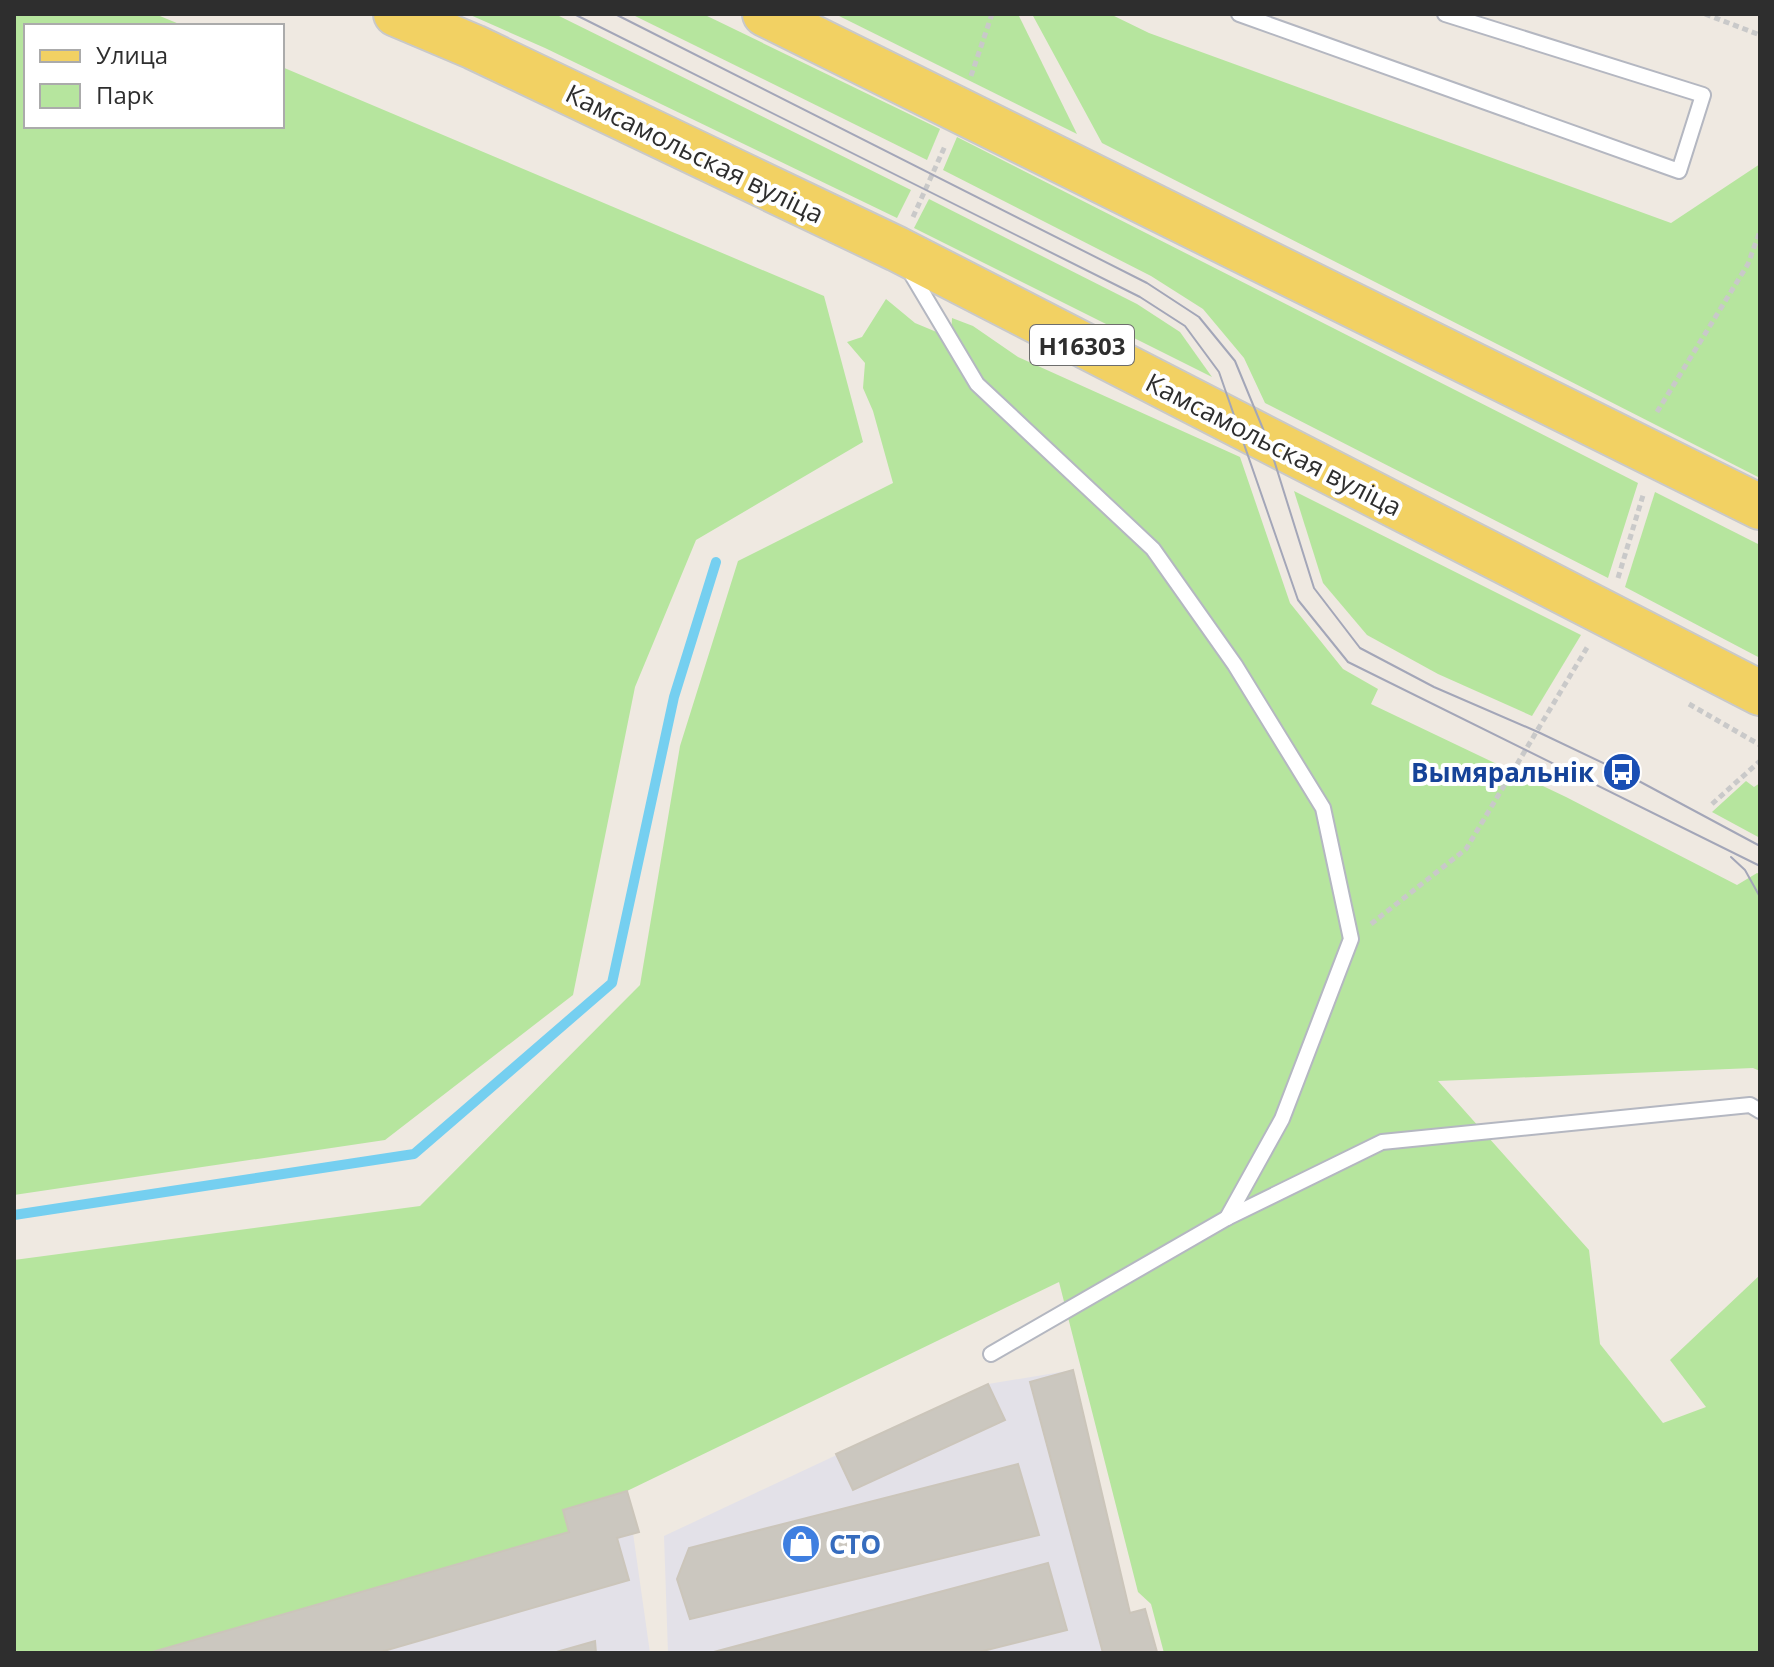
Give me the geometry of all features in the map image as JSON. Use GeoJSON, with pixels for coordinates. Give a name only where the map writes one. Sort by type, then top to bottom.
{"type":"FeatureCollection","features":[{"type":"Feature","properties":{"kind":"main road","name":"Камсамольская вуліца"},"geometry":{"type":"LineString","coordinates":[[396,14],[474,47],[897,249],[1760,693]]}},
{"type":"Feature","properties":{"kind":"main road"},"geometry":{"type":"LineString","coordinates":[[765,14],[1760,507]]}},
{"type":"Feature","properties":{"kind":"lane"},"geometry":{"type":"LineString","coordinates":[[1239,14],[1679,171],[1703,95],[1475,19],[1445,14]]}},
{"type":"Feature","properties":{"kind":"lane"},"geometry":{"type":"LineString","coordinates":[[897,249],[977,384],[1153,549],[1235,665],[1323,808],[1351,939],[1282,1119],[1227,1218]]}},
{"type":"Feature","properties":{"kind":"lane"},"geometry":{"type":"LineString","coordinates":[[991,1354],[1227,1218],[1382,1142],[1750,1105],[1760,1111]]}},
{"type":"Feature","properties":{"kind":"path"},"geometry":{"type":"LineString","coordinates":[[897,249],[960,110],[992,14]]}},
{"type":"Feature","properties":{"kind":"path"},"geometry":{"type":"LineString","coordinates":[[1705,14],[1760,35]]}},
{"type":"Feature","properties":{"kind":"path"},"geometry":{"type":"LineString","coordinates":[[1660,405],[1748,264],[1760,231]]}},
{"type":"Feature","properties":{"kind":"path"},"geometry":{"type":"LineString","coordinates":[[1351,939],[1466,849],[1588,646],[1617,581],[1653,454]]}},
{"type":"Feature","properties":{"kind":"path"},"geometry":{"type":"LineString","coordinates":[[1712,804],[1760,761]]}},
{"type":"Feature","properties":{"kind":"shaded area"},"geometry":{"type":"Polygon","coordinates":[[[1073,1370],[1130,1612],[1145,1609],[1157,1652],[668,1653],[664,1536],[988,1384],[1073,1370]]]}},
{"type":"Feature","properties":{"kind":"shaded area"},"geometry":{"type":"Polygon","coordinates":[[[627,1491],[650,1653],[149,1653],[568,1532],[563,1510],[627,1491]]]}},
{"type":"Feature","properties":{"kind":"green space"},"geometry":{"type":"Polygon","coordinates":[[[14,14],[155,14],[179,24],[24,24],[24,128],[284,128],[284,68],[824,296],[863,442],[696,540],[635,687],[573,995],[385,1140],[14,1195],[14,14]]]}},
{"type":"Feature","properties":{"kind":"green space"},"geometry":{"type":"Polygon","coordinates":[[[468,14],[555,14],[911,190],[897,218],[468,14]]]}},
{"type":"Feature","properties":{"kind":"green space"},"geometry":{"type":"Polygon","coordinates":[[[631,14],[703,14],[940,129],[927,160],[631,14]]]}},
{"type":"Feature","properties":{"kind":"green space"},"geometry":{"type":"Polygon","coordinates":[[[835,14],[1018,14],[1077,134],[835,14]]]}},
{"type":"Feature","properties":{"kind":"green space"},"geometry":{"type":"Polygon","coordinates":[[[1032,14],[1110,14],[1149,33],[1671,223],[1760,164],[1760,478],[1102,143],[1032,14]]]}},
{"type":"Feature","properties":{"kind":"green space"},"geometry":{"type":"Polygon","coordinates":[[[957,137],[1638,483],[1608,578],[1265,403],[1244,358],[1203,309],[1151,276],[943,170],[957,137]]]}},
{"type":"Feature","properties":{"kind":"green space"},"geometry":{"type":"Polygon","coordinates":[[[929,199],[1137,304],[1180,332],[1212,377],[914,228],[929,199]]]}},
{"type":"Feature","properties":{"kind":"green space"},"geometry":{"type":"Polygon","coordinates":[[[886,299],[915,323],[951,338],[952,318],[973,326],[1018,357],[1240,457],[1290,603],[1343,669],[1378,689],[1371,704],[1566,797],[1737,885],[1760,874],[1760,1071],[1753,1068],[1438,1081],[1589,1250],[1600,1344],[1663,1423],[1706,1407],[1670,1360],[1760,1275],[1760,1653],[1164,1653],[1151,1604],[1138,1592],[1059,1282],[627,1491],[563,1510],[569,1532],[149,1653],[14,1653],[14,1260],[420,1206],[640,985],[680,746],[738,561],[893,483],[873,411],[863,388],[865,363],[847,342],[862,337],[886,299]]]}},
{"type":"Feature","properties":{"kind":"green space"},"geometry":{"type":"Polygon","coordinates":[[[1294,491],[1581,635],[1532,716],[1438,674],[1367,635],[1323,583],[1294,491]]]}},
{"type":"Feature","properties":{"kind":"green space"},"geometry":{"type":"Polygon","coordinates":[[[1655,492],[1760,545],[1760,658],[1625,587],[1655,492]]]}},
{"type":"Feature","properties":{"kind":"green space"},"geometry":{"type":"Polygon","coordinates":[[[1746,781],[1754,787],[1760,783],[1760,838],[1712,812],[1746,781]]]}},
{"type":"Feature","properties":{"kind":"building"},"geometry":{"type":"Polygon","coordinates":[[[1073,1370],[1130,1613],[1145,1609],[1157,1652],[1103,1653],[1030,1382],[1073,1370]]]}},
{"type":"Feature","properties":{"kind":"building"},"geometry":{"type":"Polygon","coordinates":[[[988,1384],[1005,1420],[853,1490],[836,1454],[988,1384]]]}},
{"type":"Feature","properties":{"kind":"building"},"geometry":{"type":"Polygon","coordinates":[[[1018,1464],[1039,1535],[690,1619],[677,1579],[689,1548],[1018,1464]]]}},
{"type":"Feature","properties":{"kind":"building"},"geometry":{"type":"Polygon","coordinates":[[[627,1491],[639,1532],[617,1538],[629,1580],[377,1653],[149,1653],[569,1532],[563,1510],[627,1491]]]}},
{"type":"Feature","properties":{"kind":"building"},"geometry":{"type":"Polygon","coordinates":[[[1048,1563],[1067,1630],[975,1653],[710,1653],[1048,1563]]]}},
{"type":"Feature","properties":{"kind":"building"},"geometry":{"type":"Polygon","coordinates":[[[595,1641],[596,1653],[553,1653],[595,1641]]]}},
{"type":"Feature","properties":{"kind":"waterway"},"geometry":{"type":"LineString","coordinates":[[14,1215],[414,1154],[612,983],[674,697],[716,562]]}},
{"type":"Feature","properties":{"kind":"tram line"},"geometry":{"type":"LineString","coordinates":[[574,14],[1140,297],[1185,326],[1219,372],[1298,600],[1348,662],[1760,866]]}},
{"type":"Feature","properties":{"kind":"tram line"},"geometry":{"type":"LineString","coordinates":[[615,14],[1147,283],[1199,317],[1235,361],[1268,441],[1314,588],[1360,648],[1434,687],[1622,772],[1760,846]]}},
{"type":"Feature","properties":{"kind":"tram line"},"geometry":{"type":"LineString","coordinates":[[1731,857],[1745,870],[1760,897]]}},
{"type":"Feature","properties":{"kind":"place","name":"Вымяральнік"},"geometry":{"type":"Point","coordinates":[1622,772]}},
{"type":"Feature","properties":{"kind":"place","name":"СТО"},"geometry":{"type":"Point","coordinates":[801,1544]}}]}
